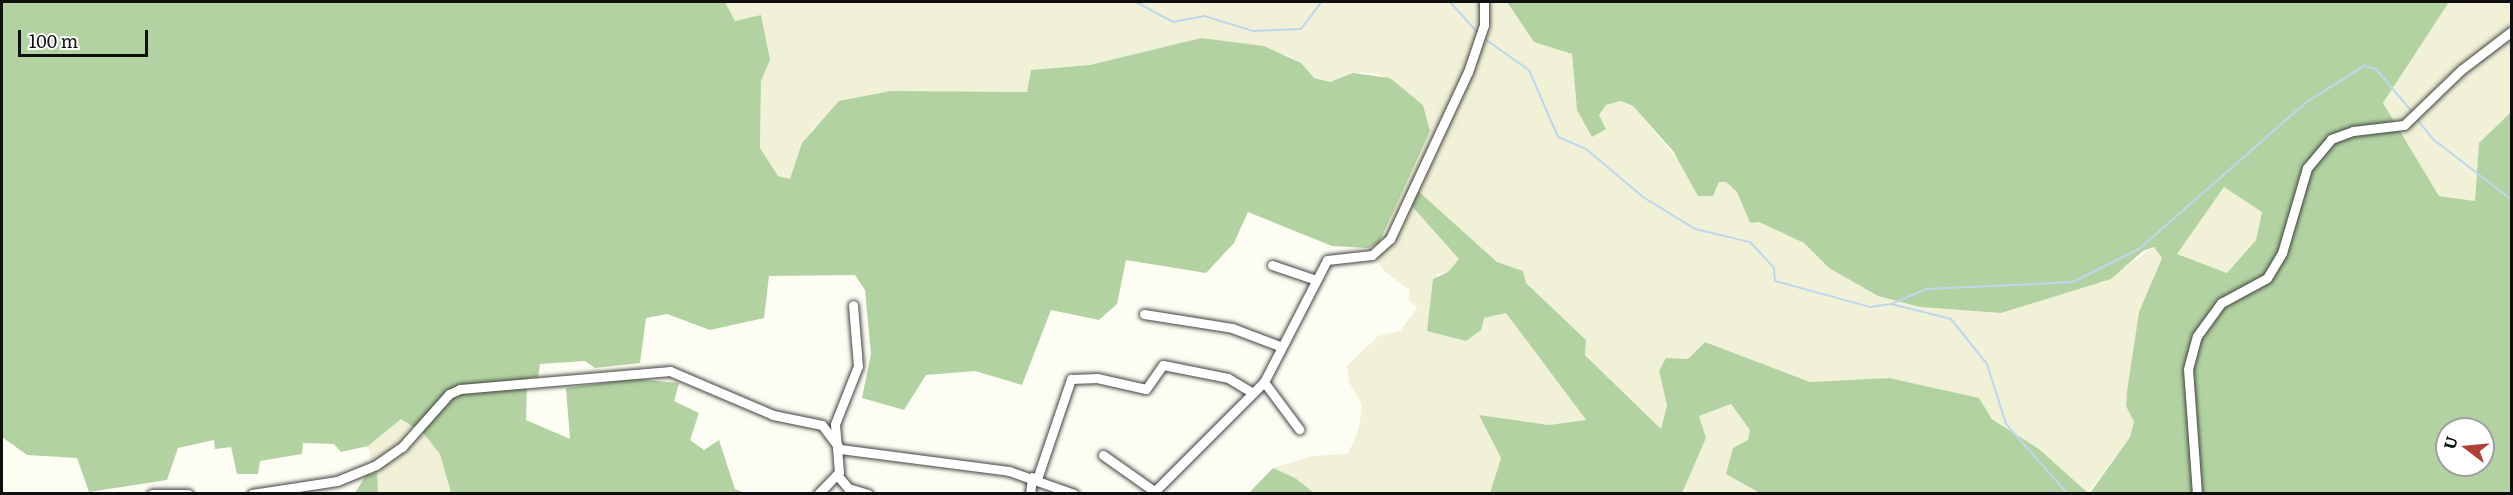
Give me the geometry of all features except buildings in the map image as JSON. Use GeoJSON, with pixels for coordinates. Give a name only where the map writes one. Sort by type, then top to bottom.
{"type":"FeatureCollection","features":[{"type":"Feature","properties":{"kind":"street"},"geometry":{"type":"LineString","coordinates":[[1103,455],[1153,492],[1251,392],[1264,382],[1327,260],[1372,255],[1390,239],[1479,41],[1484,25],[1484,2]]}},
{"type":"Feature","properties":{"kind":"street"},"geometry":{"type":"LineString","coordinates":[[2197,494],[2188,379],[2197,336],[2221,303],[2267,278],[2282,253],[2307,168],[2331,139],[2410,120],[2426,108],[2461,70],[2511,31]]}},
{"type":"Feature","properties":{"kind":"street"},"geometry":{"type":"LineString","coordinates":[[1272,265],[1316,280]]}},
{"type":"Feature","properties":{"kind":"street"},"geometry":{"type":"LineString","coordinates":[[853,305],[858,366],[835,424],[840,448],[838,476],[848,488],[868,494]]}},
{"type":"Feature","properties":{"kind":"street"},"geometry":{"type":"LineString","coordinates":[[1144,314],[1232,328],[1282,347]]}},
{"type":"Feature","properties":{"kind":"street"},"geometry":{"type":"LineString","coordinates":[[1029,494],[1071,379],[1097,378],[1146,389],[1163,365],[1228,378],[1251,392]]}},
{"type":"Feature","properties":{"kind":"street"},"geometry":{"type":"LineString","coordinates":[[252,494],[337,481],[376,465],[402,447],[449,394],[493,383],[670,371],[773,415],[822,425],[840,448],[1034,478],[1074,494]]}},
{"type":"Feature","properties":{"kind":"street"},"geometry":{"type":"LineString","coordinates":[[1264,382],[1299,429]]}},
{"type":"Feature","properties":{"kind":"street"},"geometry":{"type":"LineString","coordinates":[[818,494],[820,486],[838,476]]}},
{"type":"Feature","properties":{"kind":"street"},"geometry":{"type":"LineString","coordinates":[[152,494],[188,494]]}},
{"type":"Feature","properties":{"kind":"green space"},"geometry":{"type":"Polygon","coordinates":[[[2,2],[725,2],[735,21],[761,15],[770,60],[761,81],[760,148],[778,176],[790,179],[802,143],[839,101],[891,91],[1027,92],[1031,70],[1090,65],[1201,38],[1264,46],[1301,63],[1314,78],[1330,82],[1353,73],[1390,78],[1423,105],[1430,131],[1379,243],[1368,248],[1332,246],[1248,212],[1234,243],[1206,273],[1126,260],[1117,304],[1099,320],[1051,310],[1022,385],[975,371],[926,375],[904,410],[862,398],[871,354],[865,290],[855,275],[769,276],[764,318],[710,330],[667,314],[646,318],[640,363],[595,368],[585,361],[540,364],[538,377],[527,378],[526,420],[570,439],[566,388],[635,379],[679,383],[674,401],[699,413],[690,440],[704,450],[719,440],[735,489],[745,493],[451,493],[440,454],[423,433],[401,419],[368,446],[341,452],[334,444],[303,443],[302,454],[260,461],[258,474],[237,474],[231,447],[215,449],[214,440],[178,448],[167,480],[89,492],[77,458],[27,455],[2,437],[2,2]]]}},
{"type":"Feature","properties":{"kind":"green space"},"geometry":{"type":"Polygon","coordinates":[[[725,2],[1507,2],[1534,42],[1572,54],[1577,110],[1606,129],[1599,115],[1606,105],[1621,101],[1633,106],[1677,159],[1717,189],[1719,181],[1726,182],[1737,192],[1750,223],[1759,222],[1804,243],[1829,268],[1878,296],[1920,307],[2001,313],[2063,291],[2104,282],[2154,247],[2162,258],[2139,312],[2127,391],[2126,406],[2134,422],[2130,437],[2088,493],[2039,449],[1992,418],[1979,398],[1889,378],[1810,382],[1705,342],[1688,359],[1659,371],[1667,405],[1661,429],[1585,354],[1586,340],[1526,283],[1522,271],[1497,262],[1418,192],[1409,203],[1459,259],[1448,272],[1437,274],[1427,331],[1447,336],[1484,318],[1506,313],[1586,421],[1549,425],[1480,416],[1501,458],[1490,493],[1314,493],[1273,468],[1312,456],[1348,454],[1359,428],[1362,405],[1349,382],[1347,366],[1378,336],[1400,331],[1417,308],[1409,300],[1410,290],[1384,271],[1368,248],[1379,243],[1386,233],[1400,189],[1430,131],[1423,105],[1390,79],[1374,73],[1353,73],[1329,82],[1314,78],[1290,56],[1201,38],[1090,65],[1031,70],[1027,92],[988,94],[813,127],[790,179],[778,176],[760,148],[761,81],[770,60],[761,15],[735,21],[725,2]]]}},
{"type":"Feature","properties":{"kind":"green space"},"geometry":{"type":"Polygon","coordinates":[[[1507,2],[2449,2],[2383,103],[2439,196],[2475,201],[2479,143],[2511,112],[2511,493],[2090,493],[2130,437],[2134,422],[2126,406],[2127,391],[2139,312],[2162,258],[2154,247],[2143,251],[2111,279],[2001,313],[1920,307],[1878,296],[1829,268],[1804,243],[1759,222],[1750,223],[1737,192],[1726,182],[1719,182],[1713,196],[1698,196],[1673,151],[1633,106],[1621,101],[1606,105],[1599,115],[1606,129],[1592,137],[1577,110],[1572,54],[1534,42],[1507,2]],[[2224,187],[2177,254],[2227,273],[2256,240],[2262,212],[2224,187]]]}},
{"type":"Feature","properties":{"kind":"green space"},"geometry":{"type":"Polygon","coordinates":[[[2449,2],[2511,2],[2511,112],[2479,143],[2475,201],[2439,196],[2383,103],[2449,2]]]}},
{"type":"Feature","properties":{"kind":"green space"},"geometry":{"type":"Polygon","coordinates":[[[2225,186],[2262,212],[2256,240],[2227,273],[2176,254],[2225,186]]]}},
{"type":"Feature","properties":{"kind":"green space"},"geometry":{"type":"Polygon","coordinates":[[[1418,191],[1497,262],[1523,271],[1526,283],[1586,340],[1585,355],[1661,429],[1667,405],[1659,371],[1666,358],[1688,359],[1705,342],[1810,382],[1889,378],[1979,398],[1992,419],[2039,449],[2088,493],[1760,493],[1726,474],[1733,448],[1748,440],[1750,430],[1731,404],[1699,416],[1706,438],[1682,493],[1490,493],[1501,458],[1479,415],[1549,425],[1586,420],[1506,313],[1484,318],[1481,330],[1466,341],[1427,331],[1433,279],[1448,272],[1459,259],[1409,203],[1418,191]]]}},
{"type":"Feature","properties":{"kind":"green space"},"geometry":{"type":"Polygon","coordinates":[[[1731,404],[1750,430],[1760,493],[1682,493],[1706,438],[1699,416],[1731,404]]]}},
{"type":"Feature","properties":{"kind":"green space"},"geometry":{"type":"Polygon","coordinates":[[[401,419],[423,433],[440,454],[451,493],[378,493],[368,446],[401,419]]]}},
{"type":"Feature","properties":{"kind":"green space"},"geometry":{"type":"Polygon","coordinates":[[[1273,468],[1295,478],[1314,493],[1249,493],[1273,468]]]}},
{"type":"Feature","properties":{"kind":"green space"},"geometry":{"type":"Polygon","coordinates":[[[377,473],[378,493],[355,493],[366,475],[377,473]]]}},
{"type":"Feature","properties":{"kind":"waterway"},"geometry":{"type":"LineString","coordinates":[[1136,2],[1173,22],[1204,16],[1253,31],[1301,29],[1321,2]]}},
{"type":"Feature","properties":{"kind":"waterway"},"geometry":{"type":"LineString","coordinates":[[1450,2],[1478,33]]}},
{"type":"Feature","properties":{"kind":"waterway"},"geometry":{"type":"LineString","coordinates":[[1482,37],[1529,70],[1558,137],[1586,149],[1643,197],[1695,229],[1750,242],[1774,268],[1775,281],[1870,307],[1891,304],[1951,319],[1987,364],[2006,424],[2068,494]]}},
{"type":"Feature","properties":{"kind":"waterway"},"geometry":{"type":"LineString","coordinates":[[1891,304],[1926,289],[2073,282],[2139,249],[2305,103],[2364,66],[2376,69],[2413,113]]}},
{"type":"Feature","properties":{"kind":"waterway"},"geometry":{"type":"LineString","coordinates":[[2416,118],[2434,140],[2512,200]]}}]}
